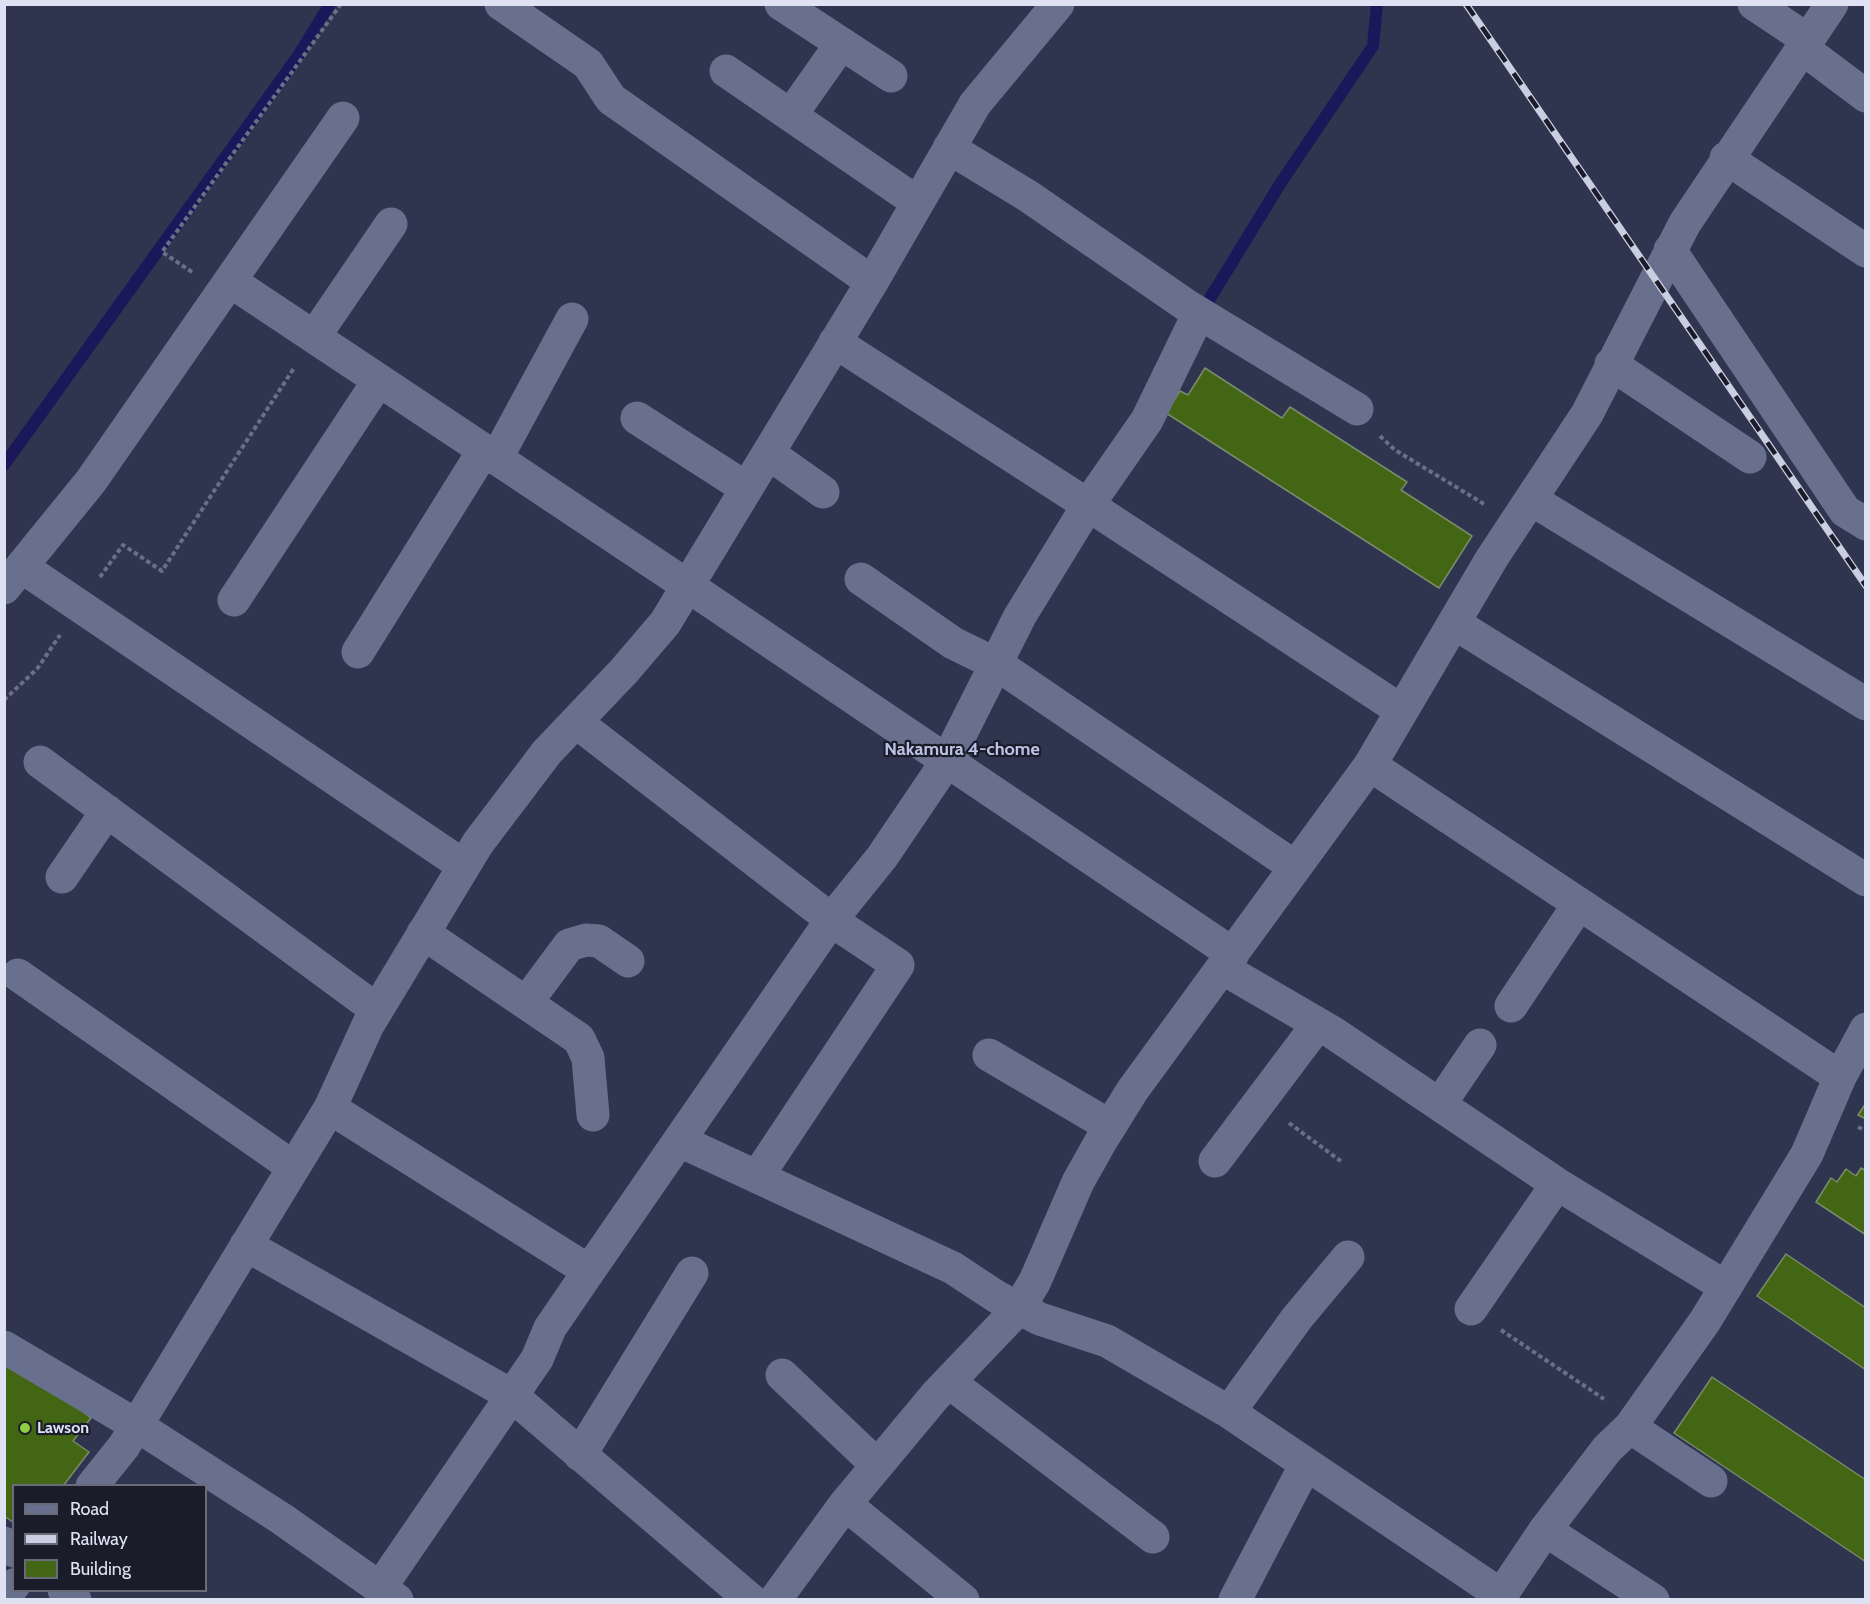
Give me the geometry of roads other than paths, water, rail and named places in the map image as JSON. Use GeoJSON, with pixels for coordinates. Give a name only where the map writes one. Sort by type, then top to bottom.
{"type":"FeatureCollection","features":[{"type":"Feature","properties":{"kind":"street"},"geometry":{"type":"LineString","coordinates":[[501,4],[588,64],[611,99],[872,282]]}},
{"type":"Feature","properties":{"kind":"street"},"geometry":{"type":"LineString","coordinates":[[781,4],[891,76]]}},
{"type":"Feature","properties":{"kind":"street"},"geometry":{"type":"LineString","coordinates":[[93,1484],[136,1425],[330,1107],[377,1010],[478,843],[547,752],[665,623],[872,282],[975,104],[1058,4]]}},
{"type":"Feature","properties":{"kind":"street"},"geometry":{"type":"LineString","coordinates":[[1754,4],[1866,96]]}},
{"type":"Feature","properties":{"kind":"street"},"geometry":{"type":"LineString","coordinates":[[775,1599],[845,1504],[877,1465],[949,1382],[1019,1308],[1035,1281],[1078,1182],[1110,1126],[1132,1091],[1370,765],[1454,623],[1587,414],[1670,250],[1726,158],[1832,4]]}},
{"type":"Feature","properties":{"kind":"street"},"geometry":{"type":"LineString","coordinates":[[791,115],[842,44]]}},
{"type":"Feature","properties":{"kind":"street"},"geometry":{"type":"LineString","coordinates":[[726,71],[917,202]]}},
{"type":"Feature","properties":{"kind":"street"},"geometry":{"type":"LineString","coordinates":[[343,118],[91,481],[13,577],[80,606],[464,866]]}},
{"type":"Feature","properties":{"kind":"street"},"geometry":{"type":"LineString","coordinates":[[949,148],[1028,196],[1199,313],[1357,409]]}},
{"type":"Feature","properties":{"kind":"street"},"geometry":{"type":"LineString","coordinates":[[1726,158],[1866,251]]}},
{"type":"Feature","properties":{"kind":"street"},"geometry":{"type":"LineString","coordinates":[[314,337],[391,224]]}},
{"type":"Feature","properties":{"kind":"street"},"geometry":{"type":"LineString","coordinates":[[1670,250],[1845,511],[1866,524]]}},
{"type":"Feature","properties":{"kind":"street"},"geometry":{"type":"LineString","coordinates":[[226,287],[314,337],[688,585],[947,761],[1318,1024],[1557,1184],[1726,1287]]}},
{"type":"Feature","properties":{"kind":"street"},"geometry":{"type":"LineString","coordinates":[[4,1347],[136,1425],[282,1519],[389,1594],[511,1395],[537,1359],[550,1328],[832,919],[882,856],[947,761],[998,665],[1020,616],[1088,505],[1147,420],[1199,313]]}},
{"type":"Feature","properties":{"kind":"street"},"geometry":{"type":"LineString","coordinates":[[358,652],[490,454],[572,320]]}},
{"type":"Feature","properties":{"kind":"street"},"geometry":{"type":"LineString","coordinates":[[835,342],[1402,711]]}},
{"type":"Feature","properties":{"kind":"street"},"geometry":{"type":"LineString","coordinates":[[1611,364],[1750,457]]}},
{"type":"Feature","properties":{"kind":"street"},"geometry":{"type":"LineString","coordinates":[[234,600],[379,380]]}},
{"type":"Feature","properties":{"kind":"street"},"geometry":{"type":"LineString","coordinates":[[637,418],[746,488]]}},
{"type":"Feature","properties":{"kind":"street"},"geometry":{"type":"LineString","coordinates":[[768,453],[824,492]]}},
{"type":"Feature","properties":{"kind":"street"},"geometry":{"type":"LineString","coordinates":[[1524,512],[1866,704]]}},
{"type":"Feature","properties":{"kind":"street"},"geometry":{"type":"LineString","coordinates":[[861,579],[953,643],[998,665],[1295,867]]}},
{"type":"Feature","properties":{"kind":"street"},"geometry":{"type":"LineString","coordinates":[[1454,623],[1866,880]]}},
{"type":"Feature","properties":{"kind":"street"},"geometry":{"type":"LineString","coordinates":[[576,722],[832,919],[898,965],[757,1177]]}},
{"type":"Feature","properties":{"kind":"street"},"geometry":{"type":"LineString","coordinates":[[40,762],[377,1010]]}},
{"type":"Feature","properties":{"kind":"street"},"geometry":{"type":"LineString","coordinates":[[1370,765],[1839,1077]]}},
{"type":"Feature","properties":{"kind":"street"},"geometry":{"type":"LineString","coordinates":[[62,877],[107,811]]}},
{"type":"Feature","properties":{"kind":"street"},"geometry":{"type":"LineString","coordinates":[[1511,1006],[1580,904]]}},
{"type":"Feature","properties":{"kind":"street"},"geometry":{"type":"LineString","coordinates":[[423,933],[579,1039],[588,1058],[593,1115]]}},
{"type":"Feature","properties":{"kind":"street"},"geometry":{"type":"LineString","coordinates":[[526,1003],[569,945],[586,940],[599,941],[628,961]]}},
{"type":"Feature","properties":{"kind":"street"},"geometry":{"type":"LineString","coordinates":[[18,975],[293,1167]]}},
{"type":"Feature","properties":{"kind":"street"},"geometry":{"type":"LineString","coordinates":[[1215,1161],[1318,1024]]}},
{"type":"Feature","properties":{"kind":"street"},"geometry":{"type":"LineString","coordinates":[[680,1140],[952,1268],[1040,1319],[1107,1341],[1229,1412],[1499,1597],[1545,1530],[1607,1449],[1632,1423],[1726,1287],[1807,1154],[1839,1077],[1866,1029]]}},
{"type":"Feature","properties":{"kind":"street"},"geometry":{"type":"LineString","coordinates":[[1440,1104],[1480,1045]]}},
{"type":"Feature","properties":{"kind":"street"},"geometry":{"type":"LineString","coordinates":[[989,1055],[1110,1126]]}},
{"type":"Feature","properties":{"kind":"street"},"geometry":{"type":"LineString","coordinates":[[330,1107],[589,1271]]}},
{"type":"Feature","properties":{"kind":"street"},"geometry":{"type":"LineString","coordinates":[[1471,1309],[1557,1184]]}},
{"type":"Feature","properties":{"kind":"street"},"geometry":{"type":"LineString","coordinates":[[246,1245],[511,1395],[751,1599]]}},
{"type":"Feature","properties":{"kind":"street"},"geometry":{"type":"LineString","coordinates":[[1229,1412],[1297,1318],[1348,1257]]}},
{"type":"Feature","properties":{"kind":"street"},"geometry":{"type":"LineString","coordinates":[[580,1455],[692,1273]]}},
{"type":"Feature","properties":{"kind":"street"},"geometry":{"type":"LineString","coordinates":[[782,1375],[877,1465]]}},
{"type":"Feature","properties":{"kind":"street"},"geometry":{"type":"LineString","coordinates":[[949,1382],[1153,1537]]}},
{"type":"Feature","properties":{"kind":"street"},"geometry":{"type":"LineString","coordinates":[[1632,1423],[1711,1481]]}},
{"type":"Feature","properties":{"kind":"street"},"geometry":{"type":"LineString","coordinates":[[1235,1599],[1306,1464]]}},
{"type":"Feature","properties":{"kind":"street"},"geometry":{"type":"LineString","coordinates":[[845,1504],[963,1599]]}},
{"type":"Feature","properties":{"kind":"street"},"geometry":{"type":"LineString","coordinates":[[1545,1530],[1653,1599]]}},
{"type":"Feature","properties":{"kind":"waterway"},"geometry":{"type":"LineString","coordinates":[[4,465],[298,56],[330,4]]}},
{"type":"Feature","properties":{"kind":"waterway"},"geometry":{"type":"LineString","coordinates":[[1209,300],[1280,184],[1373,46],[1377,4]]}},
{"type":"Feature","properties":{"kind":"railway"},"geometry":{"type":"LineString","coordinates":[[1466,4],[1866,586]]}},
{"type":"Feature","properties":{"kind":"place","name":"Lawson"},"geometry":{"type":"Point","coordinates":[25,1428]}},
{"type":"Feature","properties":{"kind":"district","name":"Nakamura 4-chome"},"geometry":{"type":"Point","coordinates":[962,750]}}]}
